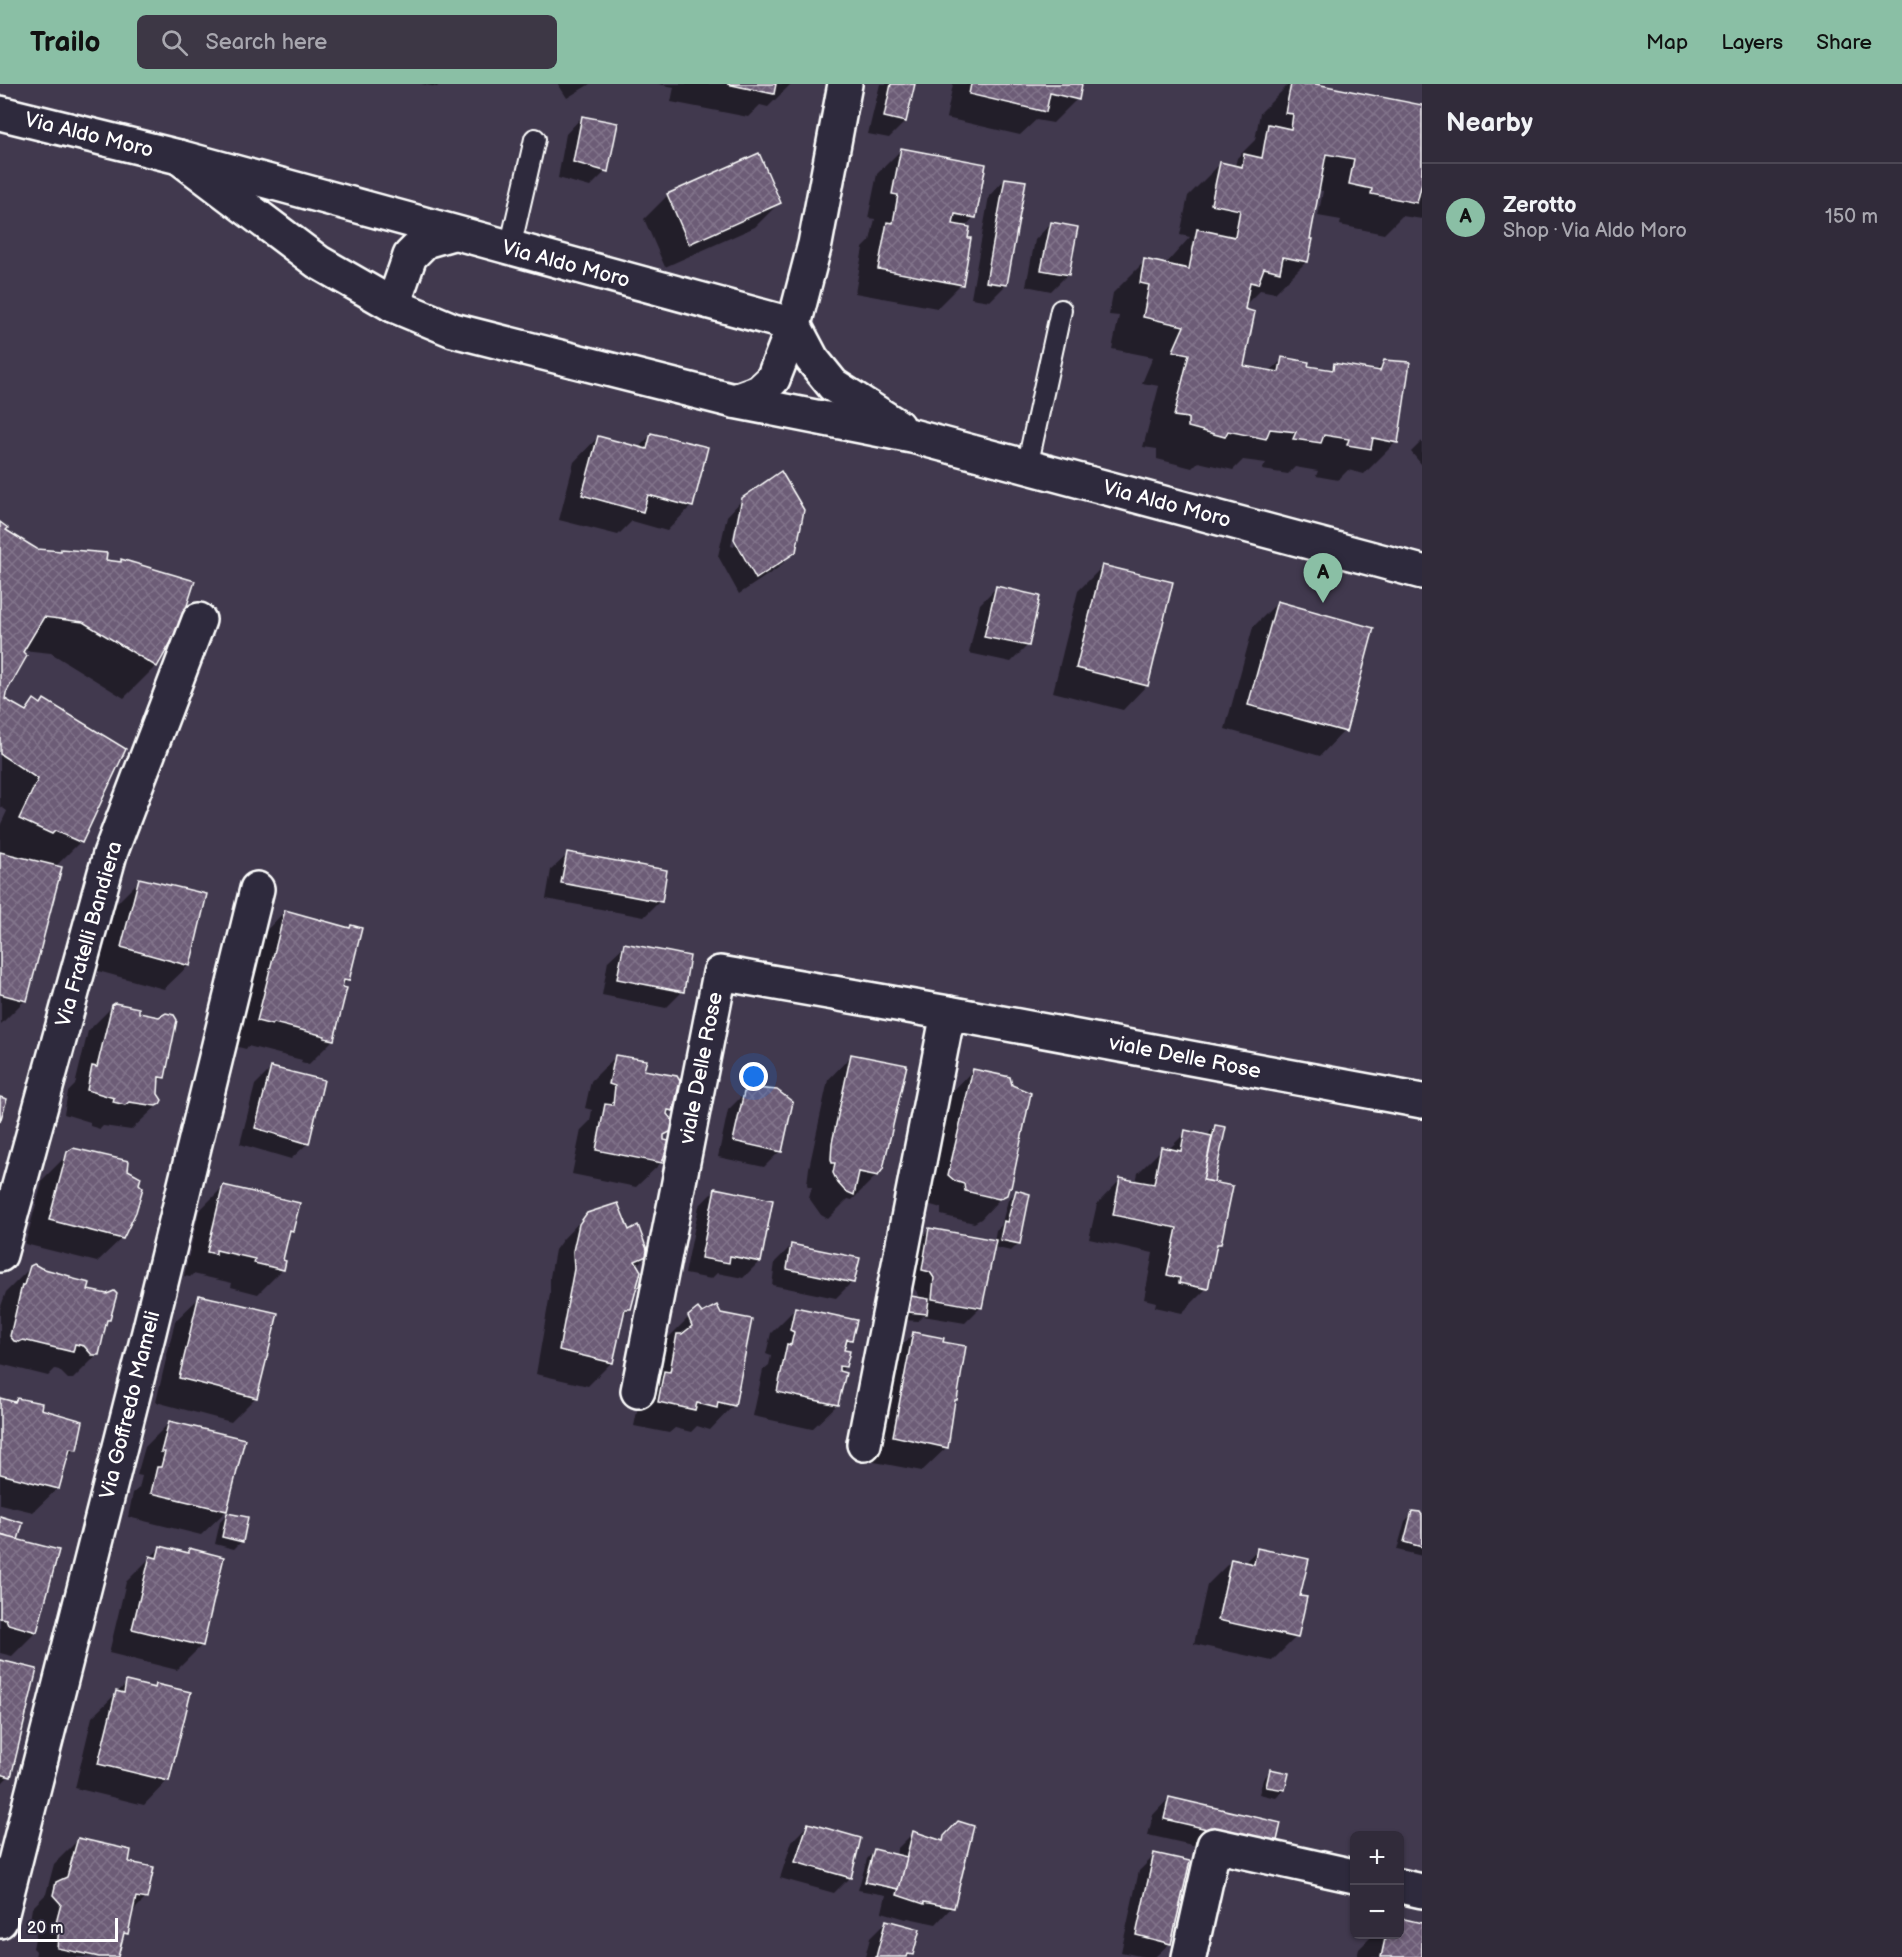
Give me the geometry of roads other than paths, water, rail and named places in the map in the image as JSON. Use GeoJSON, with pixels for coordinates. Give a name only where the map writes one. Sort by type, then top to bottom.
{"type":"FeatureCollection","features":[{"type":"Feature","properties":{"kind":"street"},"geometry":{"type":"LineString","coordinates":[[734,401],[759,392],[773,379],[794,325],[815,244],[845,84]]}},
{"type":"Feature","properties":{"kind":"street","name":"Via Aldo Moro"},"geometry":{"type":"LineString","coordinates":[[0,112],[179,157],[794,325],[812,359],[833,385],[912,436]]}},
{"type":"Feature","properties":{"kind":"street","name":"Via Aldo Moro"},"geometry":{"type":"LineString","coordinates":[[179,157],[318,262],[393,305],[453,330],[734,401],[912,436],[1422,572]]}},
{"type":"Feature","properties":{"kind":"street"},"geometry":{"type":"LineString","coordinates":[[393,305],[410,256],[425,241],[453,233]]}},
{"type":"Feature","properties":{"kind":"street","name":"Via Fratelli Bandiera"},"geometry":{"type":"LineString","coordinates":[[0,1256],[110,854],[199,620]]}},
{"type":"Feature","properties":{"kind":"street","name":"Via Goffredo Mameli"},"geometry":{"type":"LineString","coordinates":[[0,1921],[149,1332],[257,889]]}},
{"type":"Feature","properties":{"kind":"street","name":"viale Delle Rose"},"geometry":{"type":"LineString","coordinates":[[638,1391],[720,973],[1422,1101]]}},
{"type":"Feature","properties":{"kind":"street"},"geometry":{"type":"LineString","coordinates":[[864,1444],[948,1013]]}},
{"type":"Feature","properties":{"kind":"street"},"geometry":{"type":"LineString","coordinates":[[1189,1957],[1214,1845],[1350,1875]]}},
{"type":"Feature","properties":{"kind":"street"},"geometry":{"type":"LineString","coordinates":[[1404,1887],[1422,1891]]}},
{"type":"Feature","properties":{"kind":"lane"},"geometry":{"type":"LineString","coordinates":[[510,248],[535,139]]}},
{"type":"Feature","properties":{"kind":"lane"},"geometry":{"type":"LineString","coordinates":[[1027,467],[1061,310]]}},
{"type":"Feature","properties":{"kind":"place","name":"Zerotto"},"geometry":{"type":"Point","coordinates":[1323,603]}}]}
